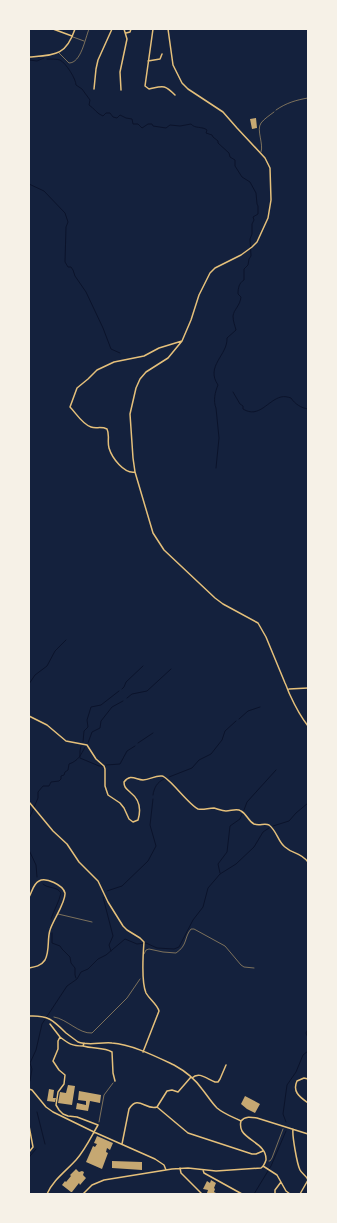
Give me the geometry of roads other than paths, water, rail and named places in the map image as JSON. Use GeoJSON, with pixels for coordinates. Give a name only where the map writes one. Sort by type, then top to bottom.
{"type":"FeatureCollection","features":[{"type":"Feature","properties":{"kind":"street"},"geometry":{"type":"LineString","coordinates":[[53,29],[72,37]]}},
{"type":"Feature","properties":{"kind":"street"},"geometry":{"type":"LineString","coordinates":[[29,57],[51,55],[59,52],[68,44],[75,29]]}},
{"type":"Feature","properties":{"kind":"street"},"geometry":{"type":"LineString","coordinates":[[94,89],[98,60],[112,29]]}},
{"type":"Feature","properties":{"kind":"street"},"geometry":{"type":"LineString","coordinates":[[121,90],[120,72],[126,45],[126,33],[124,29]]}},
{"type":"Feature","properties":{"kind":"street"},"geometry":{"type":"LineString","coordinates":[[126,33],[130,32],[132,29]]}},
{"type":"Feature","properties":{"kind":"street"},"geometry":{"type":"LineString","coordinates":[[153,29],[144,86],[149,89],[164,86],[175,95]]}},
{"type":"Feature","properties":{"kind":"street"},"geometry":{"type":"LineString","coordinates":[[168,29],[173,65],[182,83],[188,89],[223,112],[265,158],[270,168],[271,200],[268,218],[257,242],[231,261],[215,268],[210,274],[199,295],[182,342],[164,362],[146,372],[140,379],[136,388],[130,414],[135,472],[153,533],[164,550],[215,598],[258,623],[289,689],[290,695],[308,726]]}},
{"type":"Feature","properties":{"kind":"street"},"geometry":{"type":"LineString","coordinates":[[148,61],[160,59],[162,54]]}},
{"type":"Feature","properties":{"kind":"street"},"geometry":{"type":"LineString","coordinates":[[135,472],[132,473],[125,470],[111,453],[107,429],[102,427],[95,428],[87,426],[70,407],[77,388],[98,370],[114,362],[144,356],[159,348],[182,342]]}},
{"type":"Feature","properties":{"kind":"street"},"geometry":{"type":"LineString","coordinates":[[289,689],[308,688]]}},
{"type":"Feature","properties":{"kind":"street"},"geometry":{"type":"LineString","coordinates":[[29,716],[47,725],[66,741],[86,745],[96,759],[104,766],[105,786],[108,795],[120,803],[129,819],[133,822],[138,820],[140,806],[136,798],[125,788],[124,782],[130,777],[147,780],[163,776],[198,809],[214,808],[225,811],[238,810],[244,813],[251,822],[255,824],[266,824],[270,826],[278,835],[284,847],[300,854],[308,862]]}},
{"type":"Feature","properties":{"kind":"street"},"geometry":{"type":"LineString","coordinates":[[29,802],[66,844],[79,862],[98,881],[108,902],[123,926],[144,942],[143,975],[146,993],[159,1011],[144,1052]]}},
{"type":"Feature","properties":{"kind":"street"},"geometry":{"type":"LineString","coordinates":[[29,896],[34,886],[39,881],[48,881],[60,886],[65,894],[50,930],[46,958],[40,965],[29,968]]}},
{"type":"Feature","properties":{"kind":"street"},"geometry":{"type":"LineString","coordinates":[[29,1016],[38,1016],[53,1020],[72,1038],[84,1043],[115,1043],[144,1052],[176,1066],[191,1077],[218,1108],[224,1113],[241,1121]]}},
{"type":"Feature","properties":{"kind":"street"},"geometry":{"type":"LineString","coordinates":[[50,1024],[60,1037],[70,1044],[88,1048],[107,1049],[112,1052],[113,1073],[115,1080]]}},
{"type":"Feature","properties":{"kind":"street"},"geometry":{"type":"LineString","coordinates":[[47,1194],[52,1185],[79,1156],[98,1125],[63,1114],[56,1105],[58,1092],[64,1084],[65,1075],[59,1070],[53,1059],[58,1049],[58,1041],[60,1037]]}},
{"type":"Feature","properties":{"kind":"street"},"geometry":{"type":"LineString","coordinates":[[157,1107],[167,1091],[172,1090],[178,1092],[191,1077],[195,1075],[198,1074],[218,1082],[226,1065]]}},
{"type":"Feature","properties":{"kind":"street"},"geometry":{"type":"LineString","coordinates":[[308,1079],[304,1078],[297,1081],[295,1085],[296,1093],[308,1103]]}},
{"type":"Feature","properties":{"kind":"street"},"geometry":{"type":"LineString","coordinates":[[29,1089],[32,1090],[47,1108],[94,1132],[155,1160],[164,1165],[166,1170]]}},
{"type":"Feature","properties":{"kind":"street"},"geometry":{"type":"LineString","coordinates":[[122,1144],[128,1115],[132,1105],[138,1102],[154,1108],[157,1107],[188,1133],[252,1154],[263,1151]]}},
{"type":"Feature","properties":{"kind":"street"},"geometry":{"type":"LineString","coordinates":[[241,1121],[250,1117],[308,1134]]}},
{"type":"Feature","properties":{"kind":"street"},"geometry":{"type":"LineString","coordinates":[[83,1194],[92,1185],[104,1180],[166,1170],[180,1168],[216,1171],[257,1169],[263,1166],[266,1157],[258,1144],[242,1132],[240,1127],[241,1121]]}},
{"type":"Feature","properties":{"kind":"street"},"geometry":{"type":"LineString","coordinates":[[29,1126],[33,1146],[29,1152]]}},
{"type":"Feature","properties":{"kind":"street"},"geometry":{"type":"LineString","coordinates":[[293,1129],[292,1133],[299,1166],[308,1180],[300,1194]]}},
{"type":"Feature","properties":{"kind":"street"},"geometry":{"type":"LineString","coordinates":[[263,1166],[277,1175],[286,1191],[290,1194]]}},
{"type":"Feature","properties":{"kind":"street"},"geometry":{"type":"LineString","coordinates":[[180,1168],[181,1173],[202,1194]]}},
{"type":"Feature","properties":{"kind":"street"},"geometry":{"type":"LineString","coordinates":[[203,1170],[204,1173],[242,1194]]}},
{"type":"Feature","properties":{"kind":"street"},"geometry":{"type":"LineString","coordinates":[[275,1194],[275,1190],[281,1181]]}},
{"type":"Feature","properties":{"kind":"lane"},"geometry":{"type":"LineString","coordinates":[[59,52],[69,63],[73,63],[78,59],[90,29]]}},
{"type":"Feature","properties":{"kind":"lane"},"geometry":{"type":"LineString","coordinates":[[72,37],[85,41]]}},
{"type":"Feature","properties":{"kind":"lane"},"geometry":{"type":"LineString","coordinates":[[260,153],[262,148],[261,124],[274,112]]}},
{"type":"Feature","properties":{"kind":"lane"},"geometry":{"type":"LineString","coordinates":[[57,914],[92,922]]}},
{"type":"Feature","properties":{"kind":"lane"},"geometry":{"type":"LineString","coordinates":[[143,955],[146,950],[149,949],[176,953],[184,944],[189,931],[194,929],[225,946],[244,967],[254,968]]}},
{"type":"Feature","properties":{"kind":"waterway"},"geometry":{"type":"LineString","coordinates":[[29,60],[37,61],[44,58]]}},
{"type":"Feature","properties":{"kind":"waterway"},"geometry":{"type":"LineString","coordinates":[[47,59],[60,60],[65,64],[73,75],[76,85],[82,89],[90,100],[89,105],[103,116],[106,113],[110,113],[113,117],[117,118],[120,115],[132,119],[133,124],[138,124],[142,128],[148,124],[166,128],[170,125],[180,126],[191,124],[207,130],[206,133],[212,135],[229,153],[230,157],[235,160],[235,166],[242,177],[250,182],[256,193],[258,214],[253,217],[254,220],[250,239],[251,256],[248,265],[244,269],[244,280],[240,284],[238,290],[238,294],[241,297],[233,316],[236,330],[227,338],[224,350],[215,366],[214,372],[218,385],[215,394],[219,438],[216,468]]}},
{"type":"Feature","properties":{"kind":"waterway"},"geometry":{"type":"LineString","coordinates":[[29,184],[44,191],[65,213],[68,222],[66,227],[65,262],[68,267],[71,267],[75,276],[86,292],[111,349],[120,353]]}},
{"type":"Feature","properties":{"kind":"waterway"},"geometry":{"type":"LineString","coordinates":[[233,392],[240,404],[243,406],[243,409],[249,411],[254,412],[259,410],[281,397],[291,398],[298,405],[308,409]]}},
{"type":"Feature","properties":{"kind":"waterway"},"geometry":{"type":"LineString","coordinates":[[29,684],[35,675],[47,666],[55,651],[66,640]]}},
{"type":"Feature","properties":{"kind":"waterway"},"geometry":{"type":"LineString","coordinates":[[122,689],[126,682],[143,666]]}},
{"type":"Feature","properties":{"kind":"waterway"},"geometry":{"type":"LineString","coordinates":[[127,698],[132,694],[147,691],[171,669]]}},
{"type":"Feature","properties":{"kind":"waterway"},"geometry":{"type":"LineString","coordinates":[[83,742],[84,731],[88,727],[87,720],[91,707],[101,705],[119,691]]}},
{"type":"Feature","properties":{"kind":"waterway"},"geometry":{"type":"LineString","coordinates":[[88,743],[92,732],[100,728],[101,721],[112,707],[123,701]]}},
{"type":"Feature","properties":{"kind":"waterway"},"geometry":{"type":"LineString","coordinates":[[239,719],[248,711],[260,707]]}},
{"type":"Feature","properties":{"kind":"waterway"},"geometry":{"type":"LineString","coordinates":[[169,777],[192,768],[199,760],[211,754],[222,740],[225,731],[236,721]]}},
{"type":"Feature","properties":{"kind":"waterway"},"geometry":{"type":"LineString","coordinates":[[138,743],[153,733]]}},
{"type":"Feature","properties":{"kind":"waterway"},"geometry":{"type":"LineString","coordinates":[[80,757],[81,746]]}},
{"type":"Feature","properties":{"kind":"waterway"},"geometry":{"type":"LineString","coordinates":[[106,765],[120,764],[127,751],[135,746]]}},
{"type":"Feature","properties":{"kind":"waterway"},"geometry":{"type":"LineString","coordinates":[[29,819],[38,798],[38,792],[43,786],[49,786],[51,782],[59,781],[61,776],[68,770],[69,764],[81,755],[85,747]]}},
{"type":"Feature","properties":{"kind":"waterway"},"geometry":{"type":"LineString","coordinates":[[80,758],[102,766]]}},
{"type":"Feature","properties":{"kind":"waterway"},"geometry":{"type":"LineString","coordinates":[[244,810],[247,802],[276,770]]}},
{"type":"Feature","properties":{"kind":"waterway"},"geometry":{"type":"LineString","coordinates":[[153,795],[156,786],[164,779]]}},
{"type":"Feature","properties":{"kind":"waterway"},"geometry":{"type":"LineString","coordinates":[[107,891],[122,886],[148,861],[156,846],[150,825],[153,799]]}},
{"type":"Feature","properties":{"kind":"waterway"},"geometry":{"type":"LineString","coordinates":[[273,826],[289,821],[308,803]]}},
{"type":"Feature","properties":{"kind":"waterway"},"geometry":{"type":"LineString","coordinates":[[220,873],[218,864],[227,852],[230,826],[240,819],[242,814]]}},
{"type":"Feature","properties":{"kind":"waterway"},"geometry":{"type":"LineString","coordinates":[[30,1081],[32,1069],[30,1063],[36,1050],[42,1024],[67,986],[77,979],[81,972],[88,969],[98,959],[106,955],[125,939],[137,944],[146,943],[157,948],[174,949],[179,947],[193,920],[203,907],[208,888],[220,874],[236,864],[254,847],[263,832],[269,828]]}},
{"type":"Feature","properties":{"kind":"waterway"},"geometry":{"type":"LineString","coordinates":[[29,850],[36,865],[37,877]]}},
{"type":"Feature","properties":{"kind":"waterway"},"geometry":{"type":"LineString","coordinates":[[43,884],[47,887],[57,889],[61,893],[51,919]]}},
{"type":"Feature","properties":{"kind":"waterway"},"geometry":{"type":"LineString","coordinates":[[103,897],[113,936],[109,945],[111,951]]}},
{"type":"Feature","properties":{"kind":"waterway"},"geometry":{"type":"LineString","coordinates":[[52,933],[52,943],[60,946],[70,957],[71,963],[75,968],[76,978]]}},
{"type":"Feature","properties":{"kind":"waterway"},"geometry":{"type":"LineString","coordinates":[[308,1029],[306,1033],[308,1038]]}},
{"type":"Feature","properties":{"kind":"waterway"},"geometry":{"type":"LineString","coordinates":[[286,1122],[283,1114],[287,1085],[296,1072],[303,1055],[308,1051]]}},
{"type":"Feature","properties":{"kind":"waterway"},"geometry":{"type":"LineString","coordinates":[[37,1112],[45,1144]]}},
{"type":"Feature","properties":{"kind":"waterway"},"geometry":{"type":"LineString","coordinates":[[254,1194],[271,1166],[286,1131]]}},
{"type":"Feature","properties":{"kind":"waterway"},"geometry":{"type":"LineString","coordinates":[[29,1159],[36,1149]]}}]}
